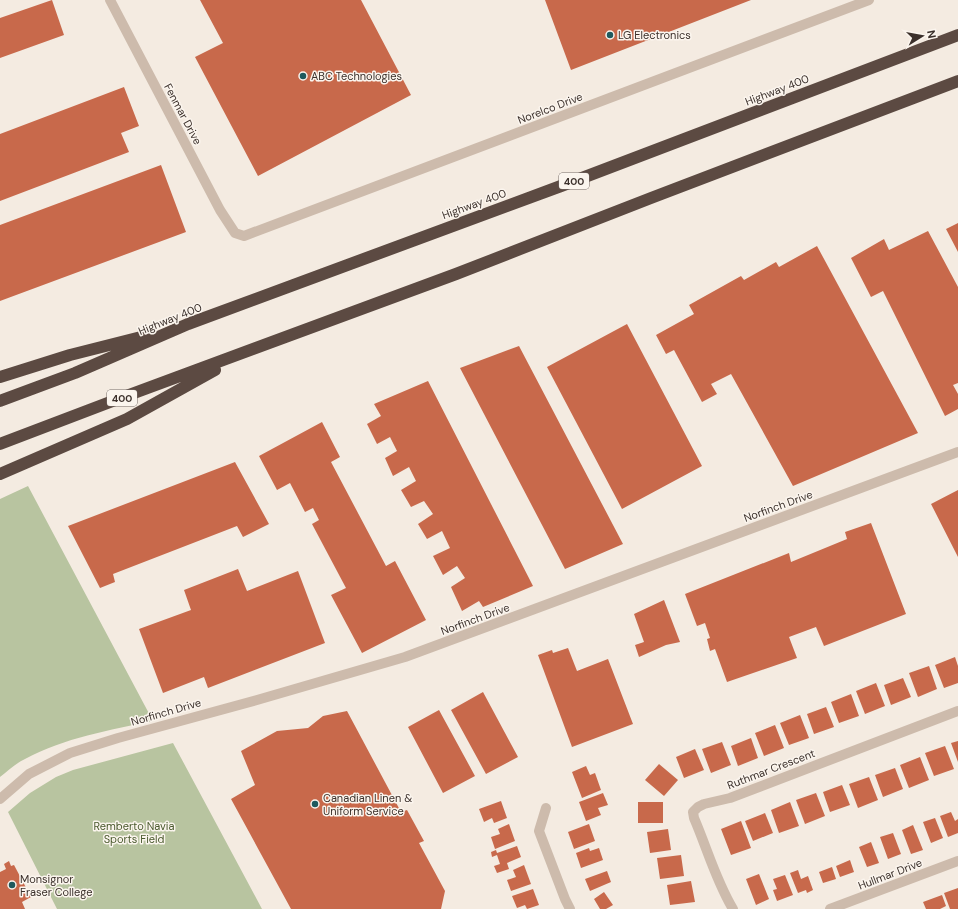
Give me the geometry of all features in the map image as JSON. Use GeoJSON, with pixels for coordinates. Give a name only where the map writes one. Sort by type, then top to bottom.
{"type":"FeatureCollection","features":[{"type":"Feature","properties":{"kind":"highway","name":"Highway 400"},"geometry":{"type":"LineString","coordinates":[[0,401],[75,372],[188,324],[561,186],[958,35]]}},
{"type":"Feature","properties":{"kind":"highway","name":"400"},"geometry":{"type":"LineString","coordinates":[[0,444],[456,274],[958,81]]}},
{"type":"Feature","properties":{"kind":"highway"},"geometry":{"type":"LineString","coordinates":[[0,377],[70,355],[188,324]]}},
{"type":"Feature","properties":{"kind":"highway"},"geometry":{"type":"LineString","coordinates":[[0,474],[128,419],[246,353]]}},
{"type":"Feature","properties":{"kind":"street","name":"Fenmar Drive"},"geometry":{"type":"LineString","coordinates":[[110,0],[220,210],[235,233],[240,235]]}},
{"type":"Feature","properties":{"kind":"street","name":"Norelco Drive"},"geometry":{"type":"LineString","coordinates":[[240,235],[244,236],[253,233],[869,0]]}},
{"type":"Feature","properties":{"kind":"street","name":"Norfinch Drive"},"geometry":{"type":"LineString","coordinates":[[0,799],[29,774],[70,753],[405,657],[958,452]]}},
{"type":"Feature","properties":{"kind":"street","name":"Ruthmar Crescent"},"geometry":{"type":"LineString","coordinates":[[733,909],[715,872],[694,818],[693,812],[698,807],[730,798],[958,711]]}},
{"type":"Feature","properties":{"kind":"street"},"geometry":{"type":"LineString","coordinates":[[546,808],[539,830],[570,909]]}},
{"type":"Feature","properties":{"kind":"street","name":"Hullmar Drive"},"geometry":{"type":"LineString","coordinates":[[830,909],[958,861]]}},
{"type":"Feature","properties":{"kind":"green space"},"geometry":{"type":"Polygon","coordinates":[[[28,486],[153,721],[55,745],[15,765],[0,777],[0,499],[28,486]]]}},
{"type":"Feature","properties":{"kind":"green space","name":"Remberto Navia Sports Field"},"geometry":{"type":"Polygon","coordinates":[[[173,743],[262,909],[57,909],[8,812],[30,793],[56,777],[73,770],[173,743]]]}},
{"type":"Feature","properties":{"kind":"building"},"geometry":{"type":"Polygon","coordinates":[[[52,0],[64,35],[0,58],[0,18],[52,0]]]}},
{"type":"Feature","properties":{"kind":"building","name":"ABC Technologies"},"geometry":{"type":"Polygon","coordinates":[[[200,0],[361,0],[411,95],[258,176],[195,57],[223,43],[200,0]]]}},
{"type":"Feature","properties":{"kind":"building","name":"LG Electronics"},"geometry":{"type":"Polygon","coordinates":[[[545,0],[751,0],[571,70],[545,0]]]}},
{"type":"Feature","properties":{"kind":"building"},"geometry":{"type":"Polygon","coordinates":[[[124,87],[139,126],[121,133],[129,152],[0,201],[0,134],[124,87]]]}},
{"type":"Feature","properties":{"kind":"building"},"geometry":{"type":"Polygon","coordinates":[[[161,165],[186,232],[0,301],[0,225],[161,165]]]}},
{"type":"Feature","properties":{"kind":"building"},"geometry":{"type":"Polygon","coordinates":[[[958,223],[958,252],[946,229],[958,223]]]}},
{"type":"Feature","properties":{"kind":"building"},"geometry":{"type":"Polygon","coordinates":[[[928,231],[958,287],[958,383],[953,385],[958,394],[958,409],[945,416],[883,291],[871,297],[851,258],[884,239],[889,250],[928,231]]]}},
{"type":"Feature","properties":{"kind":"building"},"geometry":{"type":"Polygon","coordinates":[[[817,246],[918,433],[793,486],[731,374],[711,384],[717,394],[702,402],[674,350],[666,354],[656,335],[694,314],[689,305],[741,276],[744,280],[776,262],[779,267],[817,246]]]}},
{"type":"Feature","properties":{"kind":"building"},"geometry":{"type":"Polygon","coordinates":[[[627,324],[702,466],[622,509],[547,367],[627,324]]]}},
{"type":"Feature","properties":{"kind":"building"},"geometry":{"type":"Polygon","coordinates":[[[519,346],[623,544],[565,569],[460,368],[519,346]]]}},
{"type":"Feature","properties":{"kind":"building"},"geometry":{"type":"Polygon","coordinates":[[[428,381],[533,586],[483,607],[479,601],[462,611],[451,587],[465,578],[457,566],[443,575],[433,556],[450,548],[442,531],[427,539],[418,524],[433,514],[424,501],[411,507],[401,490],[416,481],[409,467],[393,476],[385,458],[397,451],[390,437],[377,444],[367,424],[381,416],[374,404],[428,381]]]}},
{"type":"Feature","properties":{"kind":"building"},"geometry":{"type":"Polygon","coordinates":[[[322,422],[340,457],[331,462],[386,566],[395,561],[426,620],[362,653],[331,595],[346,588],[312,524],[319,520],[313,508],[305,512],[290,483],[277,490],[259,456],[322,422]]]}},
{"type":"Feature","properties":{"kind":"building"},"geometry":{"type":"Polygon","coordinates":[[[235,462],[269,524],[243,537],[237,526],[113,574],[115,582],[100,588],[68,526],[235,462]]]}},
{"type":"Feature","properties":{"kind":"building"},"geometry":{"type":"Polygon","coordinates":[[[958,490],[958,557],[931,504],[958,490]]]}},
{"type":"Feature","properties":{"kind":"building"},"geometry":{"type":"Polygon","coordinates":[[[871,523],[906,614],[824,646],[816,627],[789,637],[797,658],[727,682],[715,649],[710,651],[707,639],[710,638],[705,623],[697,626],[685,594],[789,553],[791,562],[847,539],[845,532],[871,523]]]}},
{"type":"Feature","properties":{"kind":"building"},"geometry":{"type":"Polygon","coordinates":[[[238,569],[247,591],[298,571],[325,643],[208,688],[204,677],[163,693],[139,629],[191,610],[184,590],[238,569]]]}},
{"type":"Feature","properties":{"kind":"building"},"geometry":{"type":"Polygon","coordinates":[[[664,600],[680,642],[666,645],[639,657],[635,645],[644,642],[634,614],[664,600]]]}},
{"type":"Feature","properties":{"kind":"building"},"geometry":{"type":"Polygon","coordinates":[[[568,648],[577,671],[608,659],[633,724],[572,747],[538,655],[552,650],[553,653],[568,648]]]}},
{"type":"Feature","properties":{"kind":"building"},"geometry":{"type":"Polygon","coordinates":[[[955,657],[958,666],[958,683],[944,688],[935,665],[955,657]]]}},
{"type":"Feature","properties":{"kind":"building"},"geometry":{"type":"Polygon","coordinates":[[[929,666],[937,689],[918,697],[909,673],[929,666]]]}},
{"type":"Feature","properties":{"kind":"building"},"geometry":{"type":"Polygon","coordinates":[[[903,678],[911,697],[891,705],[884,685],[903,678]]]}},
{"type":"Feature","properties":{"kind":"building"},"geometry":{"type":"Polygon","coordinates":[[[876,683],[885,706],[865,714],[856,691],[876,683]]]}},
{"type":"Feature","properties":{"kind":"building"},"geometry":{"type":"Polygon","coordinates":[[[483,692],[518,757],[486,774],[451,710],[483,692]]]}},
{"type":"Feature","properties":{"kind":"building"},"geometry":{"type":"Polygon","coordinates":[[[851,694],[859,716],[839,723],[831,702],[851,694]]]}},
{"type":"Feature","properties":{"kind":"building"},"geometry":{"type":"Polygon","coordinates":[[[826,707],[834,727],[814,734],[807,714],[826,707]]]}},
{"type":"Feature","properties":{"kind":"building"},"geometry":{"type":"Polygon","coordinates":[[[439,710],[475,776],[443,793],[408,727],[439,710]]]}},
{"type":"Feature","properties":{"kind":"building","name":"Canadian Linen & Uniform Service"},"geometry":{"type":"Polygon","coordinates":[[[347,711],[401,812],[407,810],[424,841],[419,843],[445,891],[441,909],[291,909],[231,799],[255,785],[241,751],[277,731],[308,728],[323,716],[347,711]]]}},
{"type":"Feature","properties":{"kind":"building"},"geometry":{"type":"Polygon","coordinates":[[[800,715],[809,738],[789,745],[780,723],[800,715]]]}},
{"type":"Feature","properties":{"kind":"building"},"geometry":{"type":"Polygon","coordinates":[[[775,725],[784,748],[764,756],[755,733],[775,725]]]}},
{"type":"Feature","properties":{"kind":"building"},"geometry":{"type":"Polygon","coordinates":[[[751,738],[758,758],[738,766],[731,746],[751,738]]]}},
{"type":"Feature","properties":{"kind":"building"},"geometry":{"type":"Polygon","coordinates":[[[958,741],[958,762],[951,743],[958,741]]]}},
{"type":"Feature","properties":{"kind":"building"},"geometry":{"type":"Polygon","coordinates":[[[722,742],[731,765],[711,773],[702,749],[722,742]]]}},
{"type":"Feature","properties":{"kind":"building"},"geometry":{"type":"Polygon","coordinates":[[[945,746],[954,769],[934,776],[925,753],[945,746]]]}},
{"type":"Feature","properties":{"kind":"building"},"geometry":{"type":"Polygon","coordinates":[[[695,749],[704,770],[684,778],[676,757],[695,749]]]}},
{"type":"Feature","properties":{"kind":"building"},"geometry":{"type":"Polygon","coordinates":[[[920,757],[929,780],[909,788],[900,765],[920,757]]]}},
{"type":"Feature","properties":{"kind":"building"},"geometry":{"type":"Polygon","coordinates":[[[659,764],[678,780],[664,796],[645,780],[659,764]]]}},
{"type":"Feature","properties":{"kind":"building"},"geometry":{"type":"Polygon","coordinates":[[[586,766],[590,775],[595,773],[601,790],[582,798],[572,772],[586,766]]]}},
{"type":"Feature","properties":{"kind":"building"},"geometry":{"type":"Polygon","coordinates":[[[895,768],[903,789],[883,797],[875,775],[895,768]]]}},
{"type":"Feature","properties":{"kind":"building"},"geometry":{"type":"Polygon","coordinates":[[[869,777],[878,800],[858,808],[849,784],[869,777]]]}},
{"type":"Feature","properties":{"kind":"building"},"geometry":{"type":"Polygon","coordinates":[[[842,785],[850,805],[830,812],[823,792],[842,785]]]}},
{"type":"Feature","properties":{"kind":"building"},"geometry":{"type":"Polygon","coordinates":[[[603,793],[608,805],[598,808],[601,815],[586,821],[579,802],[603,793]]]}},
{"type":"Feature","properties":{"kind":"building"},"geometry":{"type":"Polygon","coordinates":[[[816,793],[825,816],[805,824],[796,800],[816,793]]]}},
{"type":"Feature","properties":{"kind":"building"},"geometry":{"type":"Polygon","coordinates":[[[501,801],[507,818],[494,823],[492,818],[484,822],[479,809],[501,801]]]}},
{"type":"Feature","properties":{"kind":"building"},"geometry":{"type":"Polygon","coordinates":[[[638,802],[663,802],[663,823],[638,823],[638,802]]]}},
{"type":"Feature","properties":{"kind":"building"},"geometry":{"type":"Polygon","coordinates":[[[790,802],[799,826],[779,833],[771,810],[790,802]]]}},
{"type":"Feature","properties":{"kind":"building"},"geometry":{"type":"Polygon","coordinates":[[[951,812],[955,821],[958,819],[958,833],[948,837],[940,816],[951,812]]]}},
{"type":"Feature","properties":{"kind":"building"},"geometry":{"type":"Polygon","coordinates":[[[765,813],[773,833],[753,841],[745,821],[765,813]]]}},
{"type":"Feature","properties":{"kind":"building"},"geometry":{"type":"Polygon","coordinates":[[[935,818],[943,838],[931,843],[923,822],[935,818]]]}},
{"type":"Feature","properties":{"kind":"building"},"geometry":{"type":"Polygon","coordinates":[[[741,821],[751,848],[731,855],[721,829],[741,821]]]}},
{"type":"Feature","properties":{"kind":"building"},"geometry":{"type":"Polygon","coordinates":[[[509,824],[515,841],[495,849],[491,837],[500,834],[498,829],[509,824]]]}},
{"type":"Feature","properties":{"kind":"building"},"geometry":{"type":"Polygon","coordinates":[[[589,824],[595,841],[574,849],[568,832],[589,824]]]}},
{"type":"Feature","properties":{"kind":"building"},"geometry":{"type":"Polygon","coordinates":[[[913,825],[923,850],[911,854],[902,830],[913,825]]]}},
{"type":"Feature","properties":{"kind":"building"},"geometry":{"type":"Polygon","coordinates":[[[668,829],[671,850],[650,853],[647,832],[668,829]]]}},
{"type":"Feature","properties":{"kind":"building"},"geometry":{"type":"Polygon","coordinates":[[[893,833],[901,854],[888,859],[880,837],[893,833]]]}},
{"type":"Feature","properties":{"kind":"building"},"geometry":{"type":"Polygon","coordinates":[[[871,842],[879,863],[867,867],[859,847],[871,842]]]}},
{"type":"Feature","properties":{"kind":"building"},"geometry":{"type":"Polygon","coordinates":[[[517,846],[521,857],[507,863],[509,869],[497,873],[494,866],[500,864],[497,855],[492,857],[491,852],[496,850],[497,853],[517,846]]]}},
{"type":"Feature","properties":{"kind":"building"},"geometry":{"type":"Polygon","coordinates":[[[589,848],[590,851],[599,848],[603,860],[581,868],[576,853],[589,848]]]}},
{"type":"Feature","properties":{"kind":"building"},"geometry":{"type":"Polygon","coordinates":[[[681,855],[684,876],[660,879],[657,858],[681,855]]]}},
{"type":"Feature","properties":{"kind":"building"},"geometry":{"type":"Polygon","coordinates":[[[850,860],[854,872],[840,877],[836,866],[850,860]]]}},
{"type":"Feature","properties":{"kind":"building","name":"Monsignor Fraser College"},"geometry":{"type":"Polygon","coordinates":[[[9,861],[11,866],[14,865],[31,897],[22,902],[25,909],[0,909],[0,872],[6,869],[4,864],[9,861]]]}},
{"type":"Feature","properties":{"kind":"building"},"geometry":{"type":"Polygon","coordinates":[[[524,865],[531,884],[511,891],[507,880],[516,877],[513,870],[524,865]]]}},
{"type":"Feature","properties":{"kind":"building"},"geometry":{"type":"Polygon","coordinates":[[[832,867],[836,879],[823,883],[819,872],[832,867]]]}},
{"type":"Feature","properties":{"kind":"building"},"geometry":{"type":"Polygon","coordinates":[[[798,870],[801,879],[808,876],[813,890],[807,893],[806,890],[798,893],[790,873],[798,870]]]}},
{"type":"Feature","properties":{"kind":"building"},"geometry":{"type":"Polygon","coordinates":[[[607,871],[611,882],[590,891],[585,879],[607,871]]]}},
{"type":"Feature","properties":{"kind":"building"},"geometry":{"type":"Polygon","coordinates":[[[759,874],[769,899],[756,905],[746,879],[759,874]]]}},
{"type":"Feature","properties":{"kind":"building"},"geometry":{"type":"Polygon","coordinates":[[[785,875],[793,895],[777,901],[773,890],[777,889],[773,879],[785,875]]]}},
{"type":"Feature","properties":{"kind":"building"},"geometry":{"type":"Polygon","coordinates":[[[691,881],[695,902],[670,905],[667,885],[691,881]]]}},
{"type":"Feature","properties":{"kind":"building"},"geometry":{"type":"Polygon","coordinates":[[[958,888],[958,909],[950,909],[944,893],[958,888]]]}},
{"type":"Feature","properties":{"kind":"building"},"geometry":{"type":"Polygon","coordinates":[[[533,889],[539,905],[527,909],[525,905],[517,908],[512,896],[533,889]]]}},
{"type":"Feature","properties":{"kind":"building"},"geometry":{"type":"Polygon","coordinates":[[[604,892],[613,905],[606,909],[600,909],[594,899],[604,892]]]}},
{"type":"Feature","properties":{"kind":"building"},"geometry":{"type":"Polygon","coordinates":[[[942,895],[946,906],[940,909],[926,909],[923,902],[942,895]]]}},
{"type":"Feature","properties":{"kind":"place","name":"LG Electronics"},"geometry":{"type":"Point","coordinates":[610,35]}},
{"type":"Feature","properties":{"kind":"place","name":"ABC Technologies"},"geometry":{"type":"Point","coordinates":[303,76]}},
{"type":"Feature","properties":{"kind":"place","name":"Canadian Linen & Uniform Service"},"geometry":{"type":"Point","coordinates":[315,804]}},
{"type":"Feature","properties":{"kind":"place","name":"Monsignor Fraser College"},"geometry":{"type":"Point","coordinates":[12,885]}}]}
